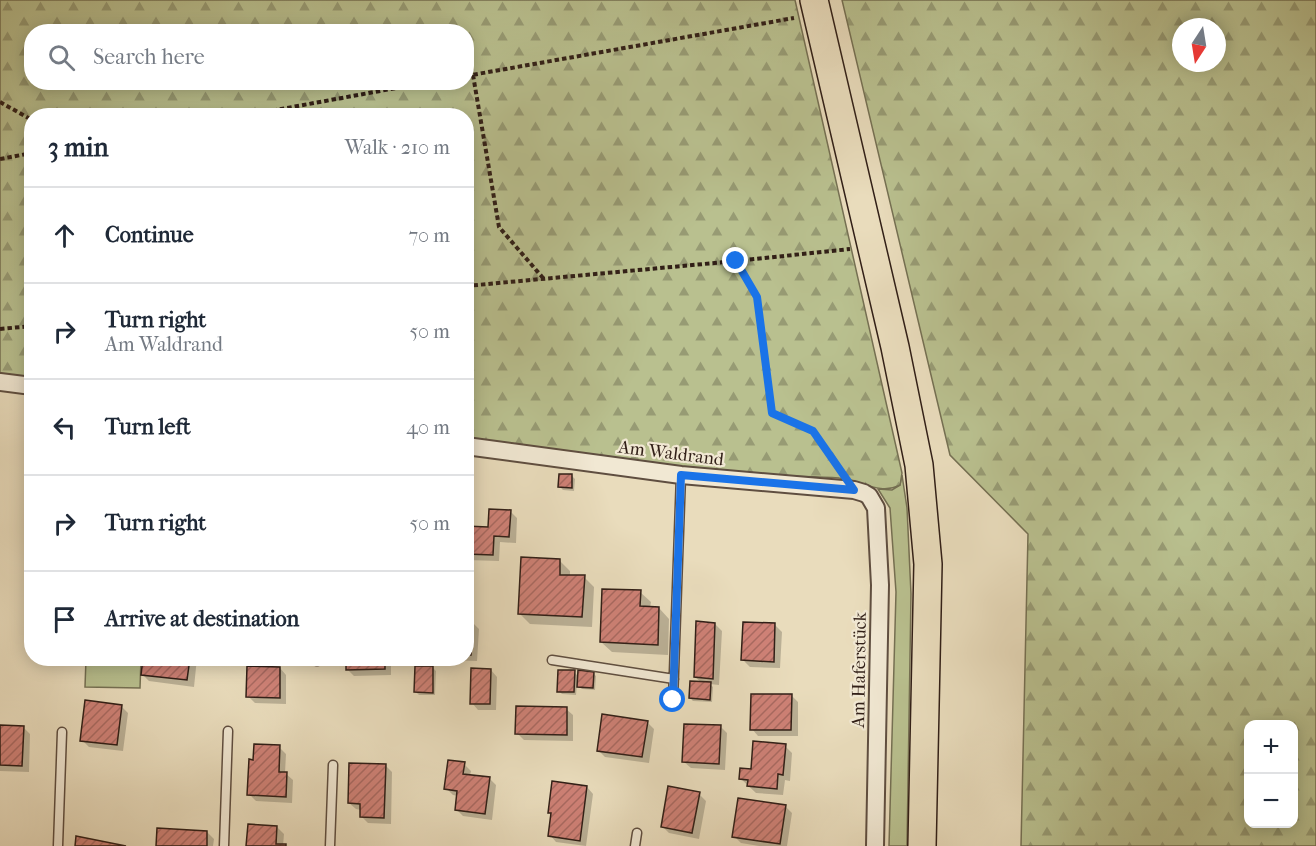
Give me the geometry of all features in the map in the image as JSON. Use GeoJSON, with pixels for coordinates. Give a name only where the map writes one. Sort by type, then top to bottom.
{"type":"FeatureCollection","features":[{"type":"Feature","properties":{"kind":"main road"},"geometry":{"type":"LineString","coordinates":[[815,7],[895,347],[919,465],[928,564],[922,846]]}},
{"type":"Feature","properties":{"kind":"street"},"geometry":{"type":"LineString","coordinates":[[0,382],[24,385]]}},
{"type":"Feature","properties":{"kind":"street","name":"Am Waldrand"},"geometry":{"type":"LineString","coordinates":[[474,447],[681,475],[862,493]]}},
{"type":"Feature","properties":{"kind":"street","name":"Am Haferstück"},"geometry":{"type":"LineString","coordinates":[[862,493],[876,508],[880,585],[875,846]]}},
{"type":"Feature","properties":{"kind":"lane"},"geometry":{"type":"LineString","coordinates":[[673,700],[681,475]]}},
{"type":"Feature","properties":{"kind":"lane"},"geometry":{"type":"LineString","coordinates":[[552,660],[674,680]]}},
{"type":"Feature","properties":{"kind":"lane"},"geometry":{"type":"LineString","coordinates":[[224,846],[228,731]]}},
{"type":"Feature","properties":{"kind":"lane"},"geometry":{"type":"LineString","coordinates":[[58,846],[62,732]]}},
{"type":"Feature","properties":{"kind":"lane"},"geometry":{"type":"LineString","coordinates":[[330,846],[333,765]]}},
{"type":"Feature","properties":{"kind":"lane"},"geometry":{"type":"LineString","coordinates":[[634,846],[637,833]]}},
{"type":"Feature","properties":{"kind":"path"},"geometry":{"type":"LineString","coordinates":[[474,75],[815,7]]}},
{"type":"Feature","properties":{"kind":"path"},"geometry":{"type":"LineString","coordinates":[[474,81],[500,227],[544,279]]}},
{"type":"Feature","properties":{"kind":"path"},"geometry":{"type":"LineString","coordinates":[[287,108],[385,90]]}},
{"type":"Feature","properties":{"kind":"path"},"geometry":{"type":"LineString","coordinates":[[0,102],[24,116]]}},
{"type":"Feature","properties":{"kind":"path"},"geometry":{"type":"LineString","coordinates":[[0,159],[24,154]]}},
{"type":"Feature","properties":{"kind":"path"},"geometry":{"type":"LineString","coordinates":[[474,285],[872,246]]}},
{"type":"Feature","properties":{"kind":"path"},"geometry":{"type":"LineString","coordinates":[[736,261],[757,297],[772,413],[813,431],[862,493]]}},
{"type":"Feature","properties":{"kind":"path"},"geometry":{"type":"LineString","coordinates":[[0,329],[24,327]]}},
{"type":"Feature","properties":{"kind":"green space"},"geometry":{"type":"Polygon","coordinates":[[[0,0],[795,0],[902,473],[900,485],[885,489],[839,478],[775,476],[691,468],[474,441],[474,108],[24,108],[24,379],[0,375],[0,0]]]}},
{"type":"Feature","properties":{"kind":"green space"},"geometry":{"type":"Polygon","coordinates":[[[842,0],[1316,0],[1316,846],[1021,846],[1028,534],[950,455],[842,0]]]}},
{"type":"Feature","properties":{"kind":"green space"},"geometry":{"type":"Polygon","coordinates":[[[902,475],[907,508],[911,594],[907,846],[889,846],[896,592],[890,508],[878,489],[892,490],[900,485],[902,475]]]}},
{"type":"Feature","properties":{"kind":"green space"},"geometry":{"type":"Polygon","coordinates":[[[86,666],[141,666],[140,688],[85,687],[86,666]]]}},
{"type":"Feature","properties":{"kind":"building"},"geometry":{"type":"Polygon","coordinates":[[[559,474],[572,474],[572,488],[558,487],[559,474]]]}},
{"type":"Feature","properties":{"kind":"building"},"geometry":{"type":"Polygon","coordinates":[[[489,509],[511,510],[509,537],[494,536],[493,555],[474,554],[474,526],[488,527],[489,509]]]}},
{"type":"Feature","properties":{"kind":"building"},"geometry":{"type":"Polygon","coordinates":[[[521,557],[560,559],[560,575],[585,575],[582,617],[518,614],[521,557]]]}},
{"type":"Feature","properties":{"kind":"building"},"geometry":{"type":"Polygon","coordinates":[[[602,589],[641,590],[640,606],[659,607],[658,645],[600,642],[602,589]]]}},
{"type":"Feature","properties":{"kind":"building"},"geometry":{"type":"Polygon","coordinates":[[[696,621],[715,623],[713,679],[694,677],[696,621]]]}},
{"type":"Feature","properties":{"kind":"building"},"geometry":{"type":"Polygon","coordinates":[[[743,622],[775,623],[774,662],[741,660],[743,622]]]}},
{"type":"Feature","properties":{"kind":"building"},"geometry":{"type":"Polygon","coordinates":[[[142,666],[189,666],[187,680],[141,675],[142,666]]]}},
{"type":"Feature","properties":{"kind":"building"},"geometry":{"type":"Polygon","coordinates":[[[247,666],[280,667],[280,698],[246,697],[247,666]]]}},
{"type":"Feature","properties":{"kind":"building"},"geometry":{"type":"Polygon","coordinates":[[[346,666],[385,666],[385,669],[346,670],[346,666]]]}},
{"type":"Feature","properties":{"kind":"building"},"geometry":{"type":"Polygon","coordinates":[[[415,666],[433,666],[433,693],[414,692],[415,666]]]}},
{"type":"Feature","properties":{"kind":"building"},"geometry":{"type":"Polygon","coordinates":[[[471,668],[491,669],[490,704],[470,704],[471,668]]]}},
{"type":"Feature","properties":{"kind":"building"},"geometry":{"type":"Polygon","coordinates":[[[558,670],[575,670],[574,692],[557,692],[558,670]]]}},
{"type":"Feature","properties":{"kind":"building"},"geometry":{"type":"Polygon","coordinates":[[[578,670],[594,672],[593,688],[577,687],[578,670]]]}},
{"type":"Feature","properties":{"kind":"building"},"geometry":{"type":"Polygon","coordinates":[[[690,681],[711,682],[710,700],[689,698],[690,681]]]}},
{"type":"Feature","properties":{"kind":"building"},"geometry":{"type":"Polygon","coordinates":[[[751,694],[792,694],[791,730],[750,730],[751,694]]]}},
{"type":"Feature","properties":{"kind":"building"},"geometry":{"type":"Polygon","coordinates":[[[85,700],[122,705],[117,745],[80,741],[85,700]]]}},
{"type":"Feature","properties":{"kind":"building"},"geometry":{"type":"Polygon","coordinates":[[[516,706],[567,707],[567,735],[515,734],[516,706]]]}},
{"type":"Feature","properties":{"kind":"building"},"geometry":{"type":"Polygon","coordinates":[[[602,714],[648,721],[642,757],[597,751],[602,714]]]}},
{"type":"Feature","properties":{"kind":"building"},"geometry":{"type":"Polygon","coordinates":[[[684,724],[721,725],[719,764],[682,762],[684,724]]]}},
{"type":"Feature","properties":{"kind":"building"},"geometry":{"type":"Polygon","coordinates":[[[0,725],[24,726],[22,766],[0,765],[0,725]]]}},
{"type":"Feature","properties":{"kind":"building"},"geometry":{"type":"Polygon","coordinates":[[[753,741],[786,744],[783,775],[778,774],[777,789],[747,786],[748,780],[739,779],[740,768],[751,769],[753,741]]]}},
{"type":"Feature","properties":{"kind":"building"},"geometry":{"type":"Polygon","coordinates":[[[254,744],[280,745],[279,772],[287,772],[286,797],[247,795],[249,759],[253,760],[254,744]]]}},
{"type":"Feature","properties":{"kind":"building"},"geometry":{"type":"Polygon","coordinates":[[[448,760],[465,762],[463,774],[490,777],[485,814],[455,810],[457,791],[444,789],[448,760]]]}},
{"type":"Feature","properties":{"kind":"building"},"geometry":{"type":"Polygon","coordinates":[[[349,763],[386,764],[384,818],[360,817],[360,804],[348,803],[349,763]]]}},
{"type":"Feature","properties":{"kind":"building"},"geometry":{"type":"Polygon","coordinates":[[[552,781],[587,786],[580,841],[548,836],[552,781]]]}},
{"type":"Feature","properties":{"kind":"building"},"geometry":{"type":"Polygon","coordinates":[[[668,786],[700,792],[692,833],[661,827],[668,786]]]}},
{"type":"Feature","properties":{"kind":"building"},"geometry":{"type":"Polygon","coordinates":[[[738,798],[786,805],[780,844],[732,837],[738,798]]]}},
{"type":"Feature","properties":{"kind":"building"},"geometry":{"type":"Polygon","coordinates":[[[248,824],[277,826],[276,844],[286,844],[286,846],[246,846],[248,824]]]}},
{"type":"Feature","properties":{"kind":"building"},"geometry":{"type":"Polygon","coordinates":[[[157,828],[207,831],[207,846],[156,846],[157,828]]]}},
{"type":"Feature","properties":{"kind":"building"},"geometry":{"type":"Polygon","coordinates":[[[76,836],[126,846],[75,846],[76,836]]]}},
{"type":"Feature","properties":{"kind":"route"},"geometry":{"type":"LineString","coordinates":[[673,700],[681,475],[854,490],[813,431],[772,413],[757,297],[736,261]]}}]}
